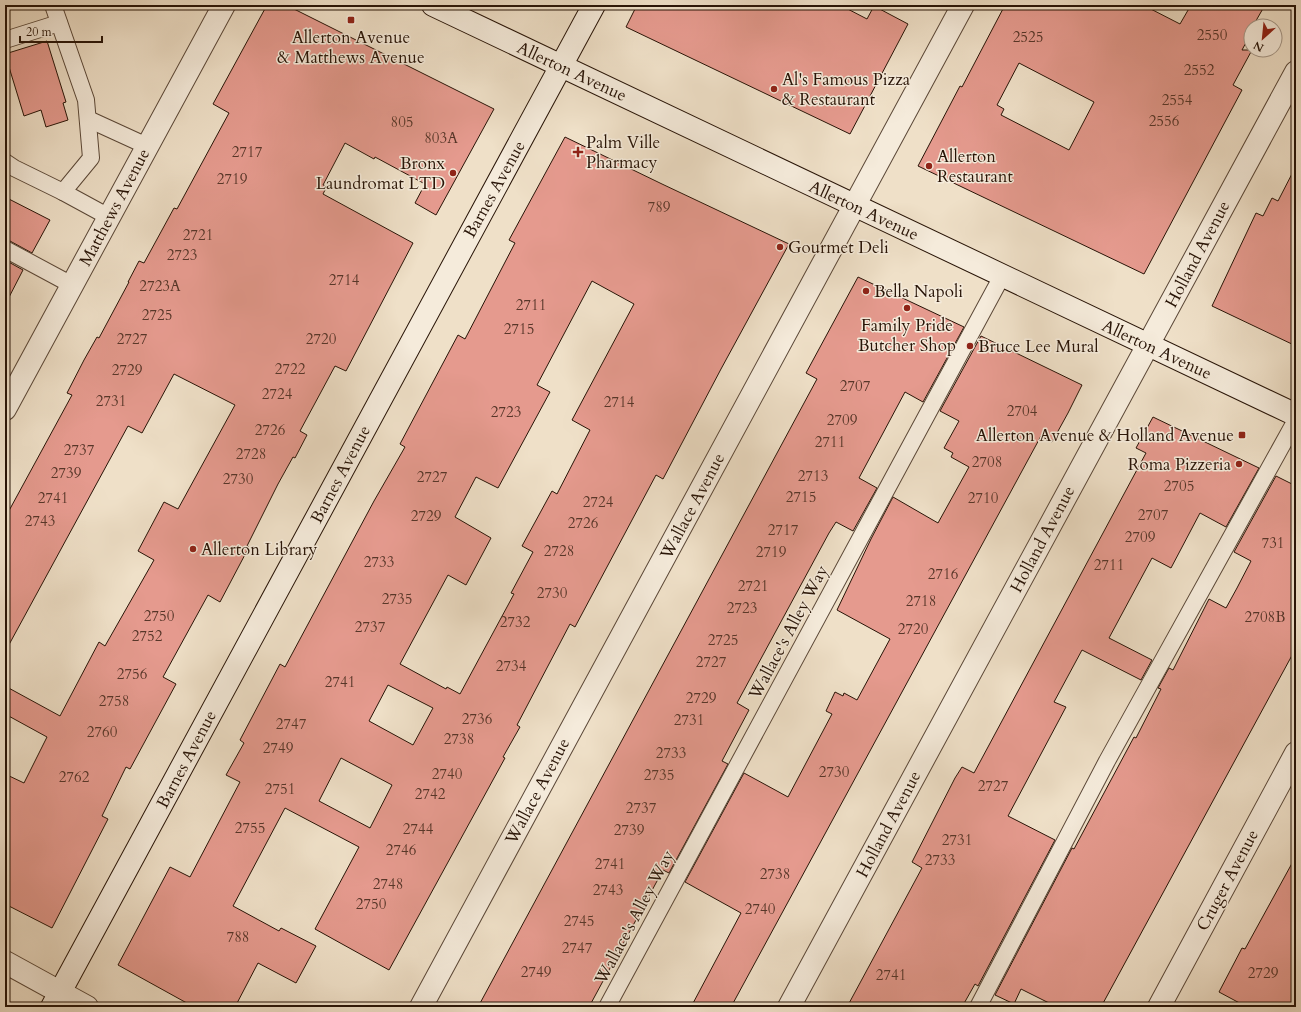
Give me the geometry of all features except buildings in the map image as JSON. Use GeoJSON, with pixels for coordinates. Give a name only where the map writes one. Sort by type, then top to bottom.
{"type":"FeatureCollection","features":[{"type":"Feature","properties":{"kind":"street","name":"Matthews Avenue"},"geometry":{"type":"LineString","coordinates":[[5,409],[224,5]]}},
{"type":"Feature","properties":{"kind":"street","name":"Allerton Avenue"},"geometry":{"type":"LineString","coordinates":[[432,5],[1296,415]]}},
{"type":"Feature","properties":{"kind":"street","name":"Barnes Avenue"},"geometry":{"type":"LineString","coordinates":[[56,1000],[594,5]]}},
{"type":"Feature","properties":{"kind":"street","name":"Wallace Avenue"},"geometry":{"type":"LineString","coordinates":[[420,1007],[963,5]]}},
{"type":"Feature","properties":{"kind":"street","name":"Holland Avenue"},"geometry":{"type":"LineString","coordinates":[[789,1007],[1296,72]]}},
{"type":"Feature","properties":{"kind":"street","name":"Cruger Avenue"},"geometry":{"type":"LineString","coordinates":[[1159,1007],[1296,753]]}},
{"type":"Feature","properties":{"kind":"street"},"geometry":{"type":"LineString","coordinates":[[5,962],[56,1000],[87,1007]]}},
{"type":"Feature","properties":{"kind":"lane"},"geometry":{"type":"LineString","coordinates":[[53,5],[86,100],[92,158],[62,192]]}},
{"type":"Feature","properties":{"kind":"lane"},"geometry":{"type":"LineString","coordinates":[[5,40],[59,23]]}},
{"type":"Feature","properties":{"kind":"lane"},"geometry":{"type":"LineString","coordinates":[[88,119],[147,146]]}},
{"type":"Feature","properties":{"kind":"lane"},"geometry":{"type":"LineString","coordinates":[[5,162],[109,216]]}},
{"type":"Feature","properties":{"kind":"lane"},"geometry":{"type":"LineString","coordinates":[[5,249],[72,284]]}},
{"type":"Feature","properties":{"kind":"lane","name":"Wallace's Alley Way"},"geometry":{"type":"LineString","coordinates":[[607,1007],[1002,276]]}},
{"type":"Feature","properties":{"kind":"lane"},"geometry":{"type":"LineString","coordinates":[[978,1007],[1107,761],[1296,420]]}},
{"type":"Feature","properties":{"kind":"place","name":"Allerton Avenue & Matthews Avenue"},"geometry":{"type":"Point","coordinates":[351,20]}},
{"type":"Feature","properties":{"kind":"place","name":"Al's Famous Pizza & Restaurant"},"geometry":{"type":"Point","coordinates":[774,89]}},
{"type":"Feature","properties":{"kind":"place","name":"Palm Ville Pharmacy"},"geometry":{"type":"Point","coordinates":[578,152]}},
{"type":"Feature","properties":{"kind":"place","name":"Allerton Restaurant"},"geometry":{"type":"Point","coordinates":[929,166]}},
{"type":"Feature","properties":{"kind":"place","name":"Bronx Laundromat LTD"},"geometry":{"type":"Point","coordinates":[453,173]}},
{"type":"Feature","properties":{"kind":"place","name":"Gourmet Deli"},"geometry":{"type":"Point","coordinates":[780,247]}},
{"type":"Feature","properties":{"kind":"place","name":"Bella Napoli"},"geometry":{"type":"Point","coordinates":[866,291]}},
{"type":"Feature","properties":{"kind":"place","name":"Family Pride Butcher Shop"},"geometry":{"type":"Point","coordinates":[907,308]}},
{"type":"Feature","properties":{"kind":"place","name":"Bruce Lee Mural"},"geometry":{"type":"Point","coordinates":[970,346]}},
{"type":"Feature","properties":{"kind":"place","name":"Allerton Avenue & Holland Avenue"},"geometry":{"type":"Point","coordinates":[1242,435]}},
{"type":"Feature","properties":{"kind":"place","name":"Roma Pizzeria"},"geometry":{"type":"Point","coordinates":[1239,464]}},
{"type":"Feature","properties":{"kind":"place","name":"Allerton Library"},"geometry":{"type":"Point","coordinates":[193,549]}}]}
